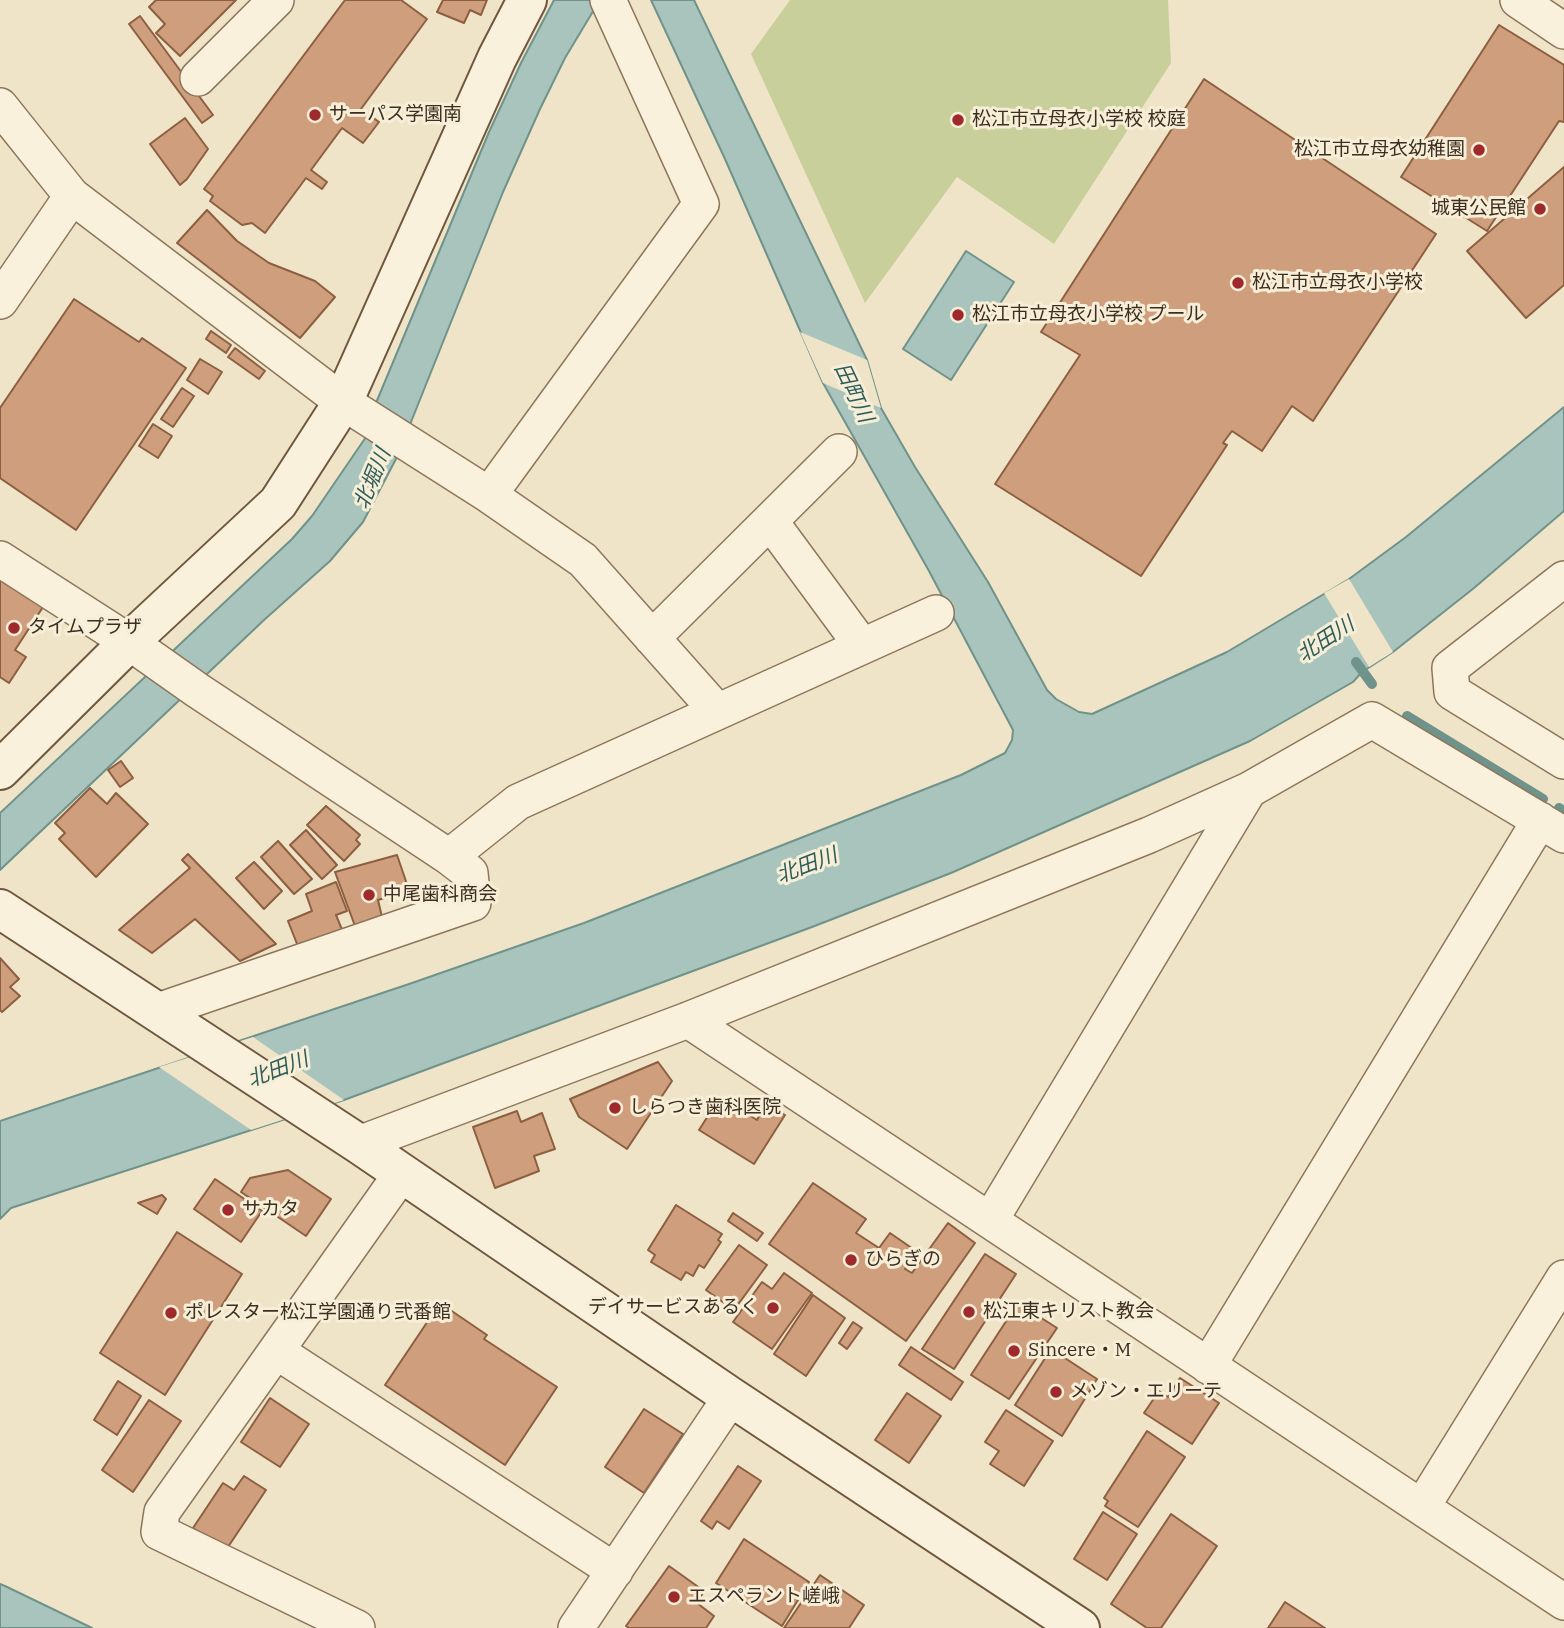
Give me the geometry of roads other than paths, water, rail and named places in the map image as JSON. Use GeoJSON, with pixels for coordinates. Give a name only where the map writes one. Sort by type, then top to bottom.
{"type":"FeatureCollection","features":[{"type":"Feature","properties":{"kind":"street"},"geometry":{"type":"LineString","coordinates":[[198,78],[276,0]]}},
{"type":"Feature","properties":{"kind":"street"},"geometry":{"type":"LineString","coordinates":[[0,770],[142,652],[278,503],[355,410],[497,58],[527,0]]}},
{"type":"Feature","properties":{"kind":"street"},"geometry":{"type":"LineString","coordinates":[[489,495],[701,204],[608,0]]}},
{"type":"Feature","properties":{"kind":"street"},"geometry":{"type":"LineString","coordinates":[[1518,0],[1564,31]]}},
{"type":"Feature","properties":{"kind":"street"},"geometry":{"type":"LineString","coordinates":[[0,106],[72,196],[355,410],[489,495],[583,560],[717,711]]}},
{"type":"Feature","properties":{"kind":"street"},"geometry":{"type":"LineString","coordinates":[[0,301],[72,196]]}},
{"type":"Feature","properties":{"kind":"street"},"geometry":{"type":"LineString","coordinates":[[652,638],[839,452]]}},
{"type":"Feature","properties":{"kind":"street"},"geometry":{"type":"LineString","coordinates":[[770,521],[862,646]]}},
{"type":"Feature","properties":{"kind":"street"},"geometry":{"type":"LineString","coordinates":[[0,559],[470,873],[473,903],[169,1018]]}},
{"type":"Feature","properties":{"kind":"street"},"geometry":{"type":"LineString","coordinates":[[1564,579],[1450,667],[1452,692],[1564,761]]}},
{"type":"Feature","properties":{"kind":"street"},"geometry":{"type":"LineString","coordinates":[[449,857],[518,802],[936,613]]}},
{"type":"Feature","properties":{"kind":"street"},"geometry":{"type":"LineString","coordinates":[[346,1136],[688,1020],[1149,835],[1249,790],[1372,720],[1552,828],[1208,1366]]}},
{"type":"Feature","properties":{"kind":"street"},"geometry":{"type":"LineString","coordinates":[[991,1219],[1249,790]]}},
{"type":"Feature","properties":{"kind":"street"},"geometry":{"type":"LineString","coordinates":[[0,909],[402,1173],[731,1397],[1080,1628]]}},
{"type":"Feature","properties":{"kind":"street"},"geometry":{"type":"LineString","coordinates":[[688,1020],[1564,1601]]}},
{"type":"Feature","properties":{"kind":"street"},"geometry":{"type":"LineString","coordinates":[[357,1628],[159,1532],[162,1512],[402,1173]]}},
{"type":"Feature","properties":{"kind":"street"},"geometry":{"type":"LineString","coordinates":[[1422,1507],[1564,1278]]}},
{"type":"Feature","properties":{"kind":"street"},"geometry":{"type":"LineString","coordinates":[[276,1351],[615,1572]]}},
{"type":"Feature","properties":{"kind":"street"},"geometry":{"type":"LineString","coordinates":[[576,1628],[731,1397]]}},
{"type":"Feature","properties":{"kind":"water","name":"北堀川"},"geometry":{"type":"Polygon","coordinates":[[[554,0],[606,0],[595,8],[565,58],[540,109],[503,192],[397,457],[363,522],[330,561],[0,870],[0,813],[292,539],[312,516],[366,437],[376,403],[489,132],[554,0]]]}},
{"type":"Feature","properties":{"kind":"water"},"geometry":{"type":"Polygon","coordinates":[[[651,0],[694,0],[867,360],[881,408],[988,582],[1047,690],[1056,699],[1079,712],[1092,714],[1227,652],[1349,579],[1406,537],[1564,407],[1564,511],[1474,588],[1393,652],[1362,672],[1353,682],[1250,741],[951,873],[812,927],[344,1100],[11,1208],[0,1219],[0,1121],[584,923],[961,775],[1005,753],[1012,740],[1013,730],[929,571],[823,383],[725,159],[651,0]]]}},
{"type":"Feature","properties":{"kind":"water","name":"松江市立母衣小学校 プール"},"geometry":{"type":"Polygon","coordinates":[[[966,251],[1014,282],[951,380],[903,349],[966,251]]]}},
{"type":"Feature","properties":{"kind":"water"},"geometry":{"type":"Polygon","coordinates":[[[0,1584],[5,1586],[92,1628],[0,1628],[0,1584]]]}},
{"type":"Feature","properties":{"kind":"waterway"},"geometry":{"type":"LineString","coordinates":[[1356,662],[1372,684]]}},
{"type":"Feature","properties":{"kind":"waterway"},"geometry":{"type":"LineString","coordinates":[[1407,716],[1543,799]]}},
{"type":"Feature","properties":{"kind":"waterway"},"geometry":{"type":"LineString","coordinates":[[1559,808],[1564,812]]}},
{"type":"Feature","properties":{"kind":"place","name":"サーパス学園南"},"geometry":{"type":"Point","coordinates":[315,115]}},
{"type":"Feature","properties":{"kind":"place","name":"松江市立母衣小学校 校庭"},"geometry":{"type":"Point","coordinates":[958,120]}},
{"type":"Feature","properties":{"kind":"place","name":"松江市立母衣幼稚園"},"geometry":{"type":"Point","coordinates":[1479,150]}},
{"type":"Feature","properties":{"kind":"place","name":"城東公民館"},"geometry":{"type":"Point","coordinates":[1540,209]}},
{"type":"Feature","properties":{"kind":"place","name":"松江市立母衣小学校"},"geometry":{"type":"Point","coordinates":[1238,283]}},
{"type":"Feature","properties":{"kind":"place","name":"松江市立母衣小学校 プール"},"geometry":{"type":"Point","coordinates":[958,315]}},
{"type":"Feature","properties":{"kind":"place","name":"タイムプラザ"},"geometry":{"type":"Point","coordinates":[14,628]}},
{"type":"Feature","properties":{"kind":"place","name":"中尾歯科商会"},"geometry":{"type":"Point","coordinates":[369,895]}},
{"type":"Feature","properties":{"kind":"place","name":"しらつき歯科医院"},"geometry":{"type":"Point","coordinates":[615,1108]}},
{"type":"Feature","properties":{"kind":"place","name":"サカタ"},"geometry":{"type":"Point","coordinates":[228,1210]}},
{"type":"Feature","properties":{"kind":"place","name":"ひらぎの"},"geometry":{"type":"Point","coordinates":[851,1260]}},
{"type":"Feature","properties":{"kind":"place","name":"デイサービスあるく"},"geometry":{"type":"Point","coordinates":[773,1308]}},
{"type":"Feature","properties":{"kind":"place","name":"松江東キリスト教会"},"geometry":{"type":"Point","coordinates":[969,1312]}},
{"type":"Feature","properties":{"kind":"place","name":"ポレスター松江学園通り弐番館"},"geometry":{"type":"Point","coordinates":[171,1313]}},
{"type":"Feature","properties":{"kind":"place","name":"Sincere・M"},"geometry":{"type":"Point","coordinates":[1014,1351]}},
{"type":"Feature","properties":{"kind":"place","name":"メゾン・エリーテ"},"geometry":{"type":"Point","coordinates":[1056,1392]}},
{"type":"Feature","properties":{"kind":"place","name":"エスペラント嵯峨"},"geometry":{"type":"Point","coordinates":[674,1597]}},
{"type":"Feature","properties":{"kind":"water label","name":"田町川"},"geometry":{"type":"Point","coordinates":[853,393]}},
{"type":"Feature","properties":{"kind":"water label","name":"北田川"},"geometry":{"type":"Point","coordinates":[1326,640]}},
{"type":"Feature","properties":{"kind":"water label","name":"北田川"},"geometry":{"type":"Point","coordinates":[807,866]}},
{"type":"Feature","properties":{"kind":"water label","name":"北田川"},"geometry":{"type":"Point","coordinates":[278,1070]}}]}
